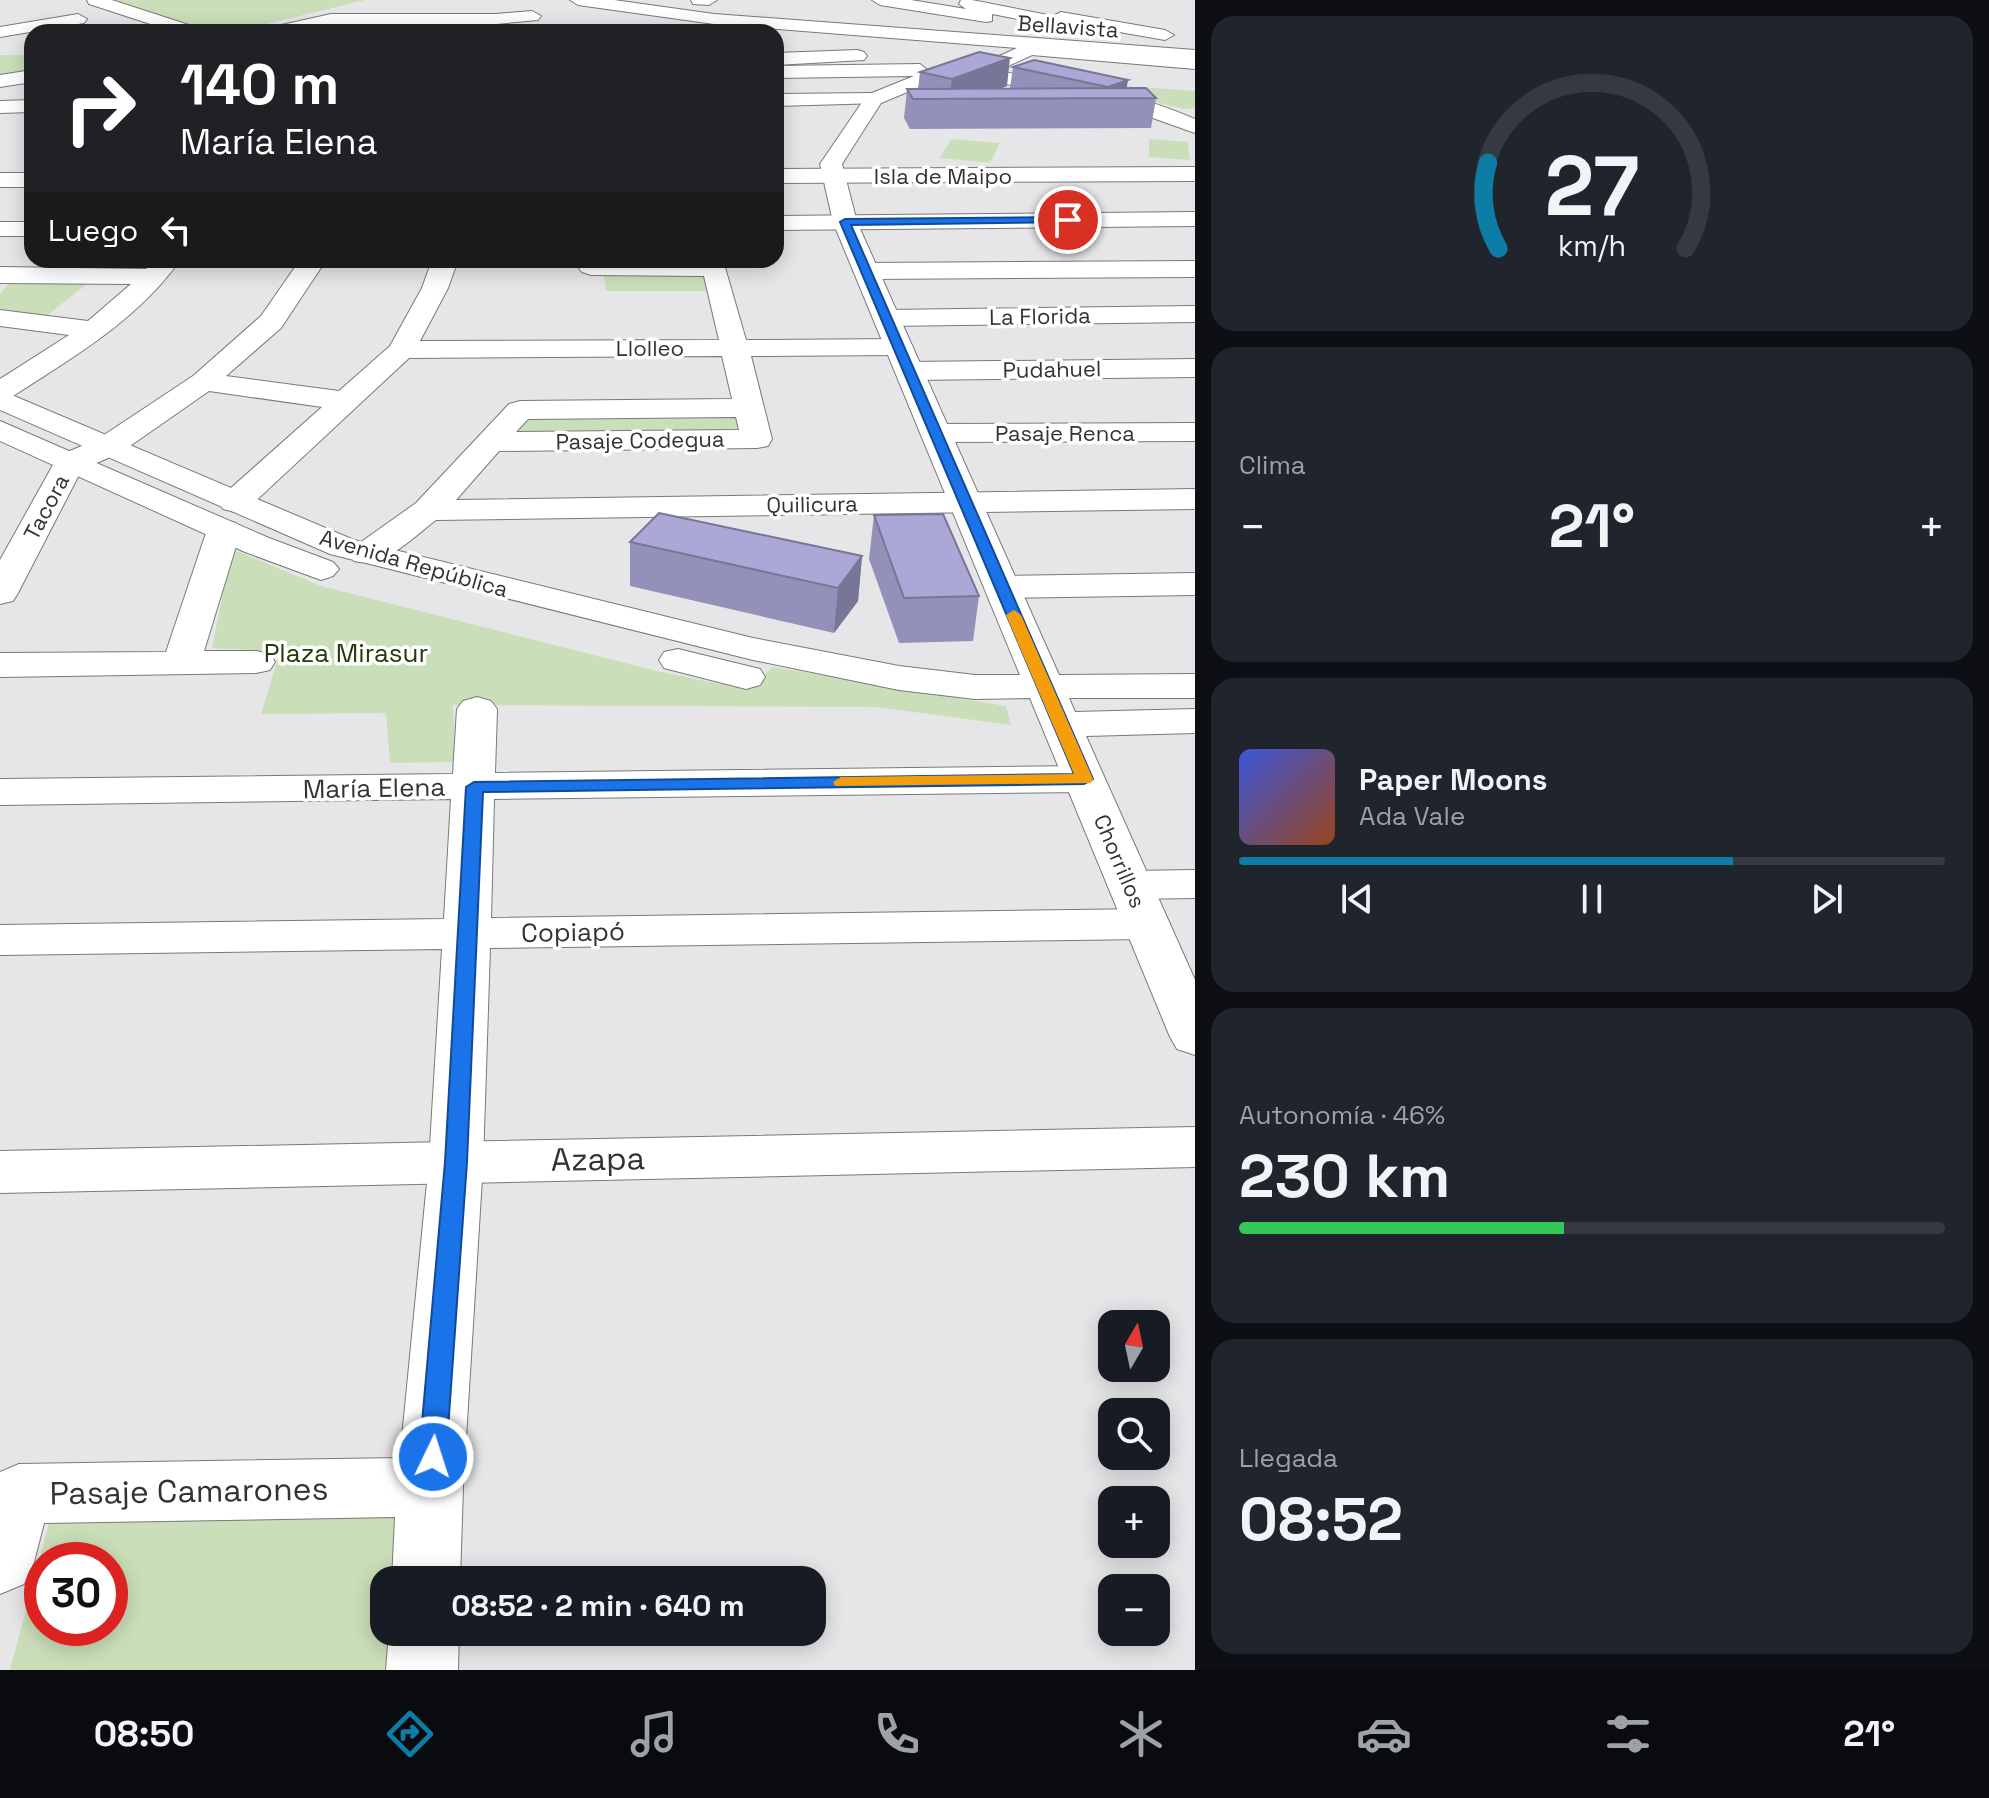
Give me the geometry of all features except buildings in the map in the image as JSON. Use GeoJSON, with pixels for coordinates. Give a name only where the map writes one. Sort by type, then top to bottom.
{"type":"FeatureCollection","features":[{"type":"Feature","properties":{"kind":"street"},"geometry":{"type":"LineString","coordinates":[[95,0],[168,24]]}},
{"type":"Feature","properties":{"kind":"street","name":"Bellavista"},"geometry":{"type":"LineString","coordinates":[[578,0],[660,14],[781,24]]}},
{"type":"Feature","properties":{"kind":"street"},"geometry":{"type":"LineString","coordinates":[[880,0],[942,10],[987,9]]}},
{"type":"Feature","properties":{"kind":"street"},"geometry":{"type":"LineString","coordinates":[[942,10],[967,4],[1195,38]]}},
{"type":"Feature","properties":{"kind":"street"},"geometry":{"type":"LineString","coordinates":[[967,4],[987,9]]}},
{"type":"Feature","properties":{"kind":"street"},"geometry":{"type":"LineString","coordinates":[[784,100],[874,99],[901,85],[946,72],[986,69],[1023,46],[1057,19],[1102,4]]}},
{"type":"Feature","properties":{"kind":"street"},"geometry":{"type":"LineString","coordinates":[[503,24],[532,16]]}},
{"type":"Feature","properties":{"kind":"street"},"geometry":{"type":"LineString","coordinates":[[48,24],[78,19]]}},
{"type":"Feature","properties":{"kind":"street"},"geometry":{"type":"LineString","coordinates":[[309,24],[331,19],[449,24]]}},
{"type":"Feature","properties":{"kind":"street","name":"Bellavista"},"geometry":{"type":"LineString","coordinates":[[784,24],[1195,59]]}},
{"type":"Feature","properties":{"kind":"street"},"geometry":{"type":"LineString","coordinates":[[0,32],[24,28]]}},
{"type":"Feature","properties":{"kind":"street"},"geometry":{"type":"LineString","coordinates":[[0,41],[24,41]]}},
{"type":"Feature","properties":{"kind":"street"},"geometry":{"type":"LineString","coordinates":[[784,70],[858,56]]}},
{"type":"Feature","properties":{"kind":"street"},"geometry":{"type":"LineString","coordinates":[[784,60],[1033,80],[1108,95],[1170,114],[1195,127]]}},
{"type":"Feature","properties":{"kind":"street"},"geometry":{"type":"LineString","coordinates":[[0,81],[24,77]]}},
{"type":"Feature","properties":{"kind":"street"},"geometry":{"type":"LineString","coordinates":[[1033,80],[1051,78],[1137,85]]}},
{"type":"Feature","properties":{"kind":"street","name":"Chorrillos"},"geometry":{"type":"LineString","coordinates":[[874,99],[831,164],[845,222],[1195,1037]]}},
{"type":"Feature","properties":{"kind":"street"},"geometry":{"type":"LineString","coordinates":[[0,107],[24,106]]}},
{"type":"Feature","properties":{"kind":"street"},"geometry":{"type":"LineString","coordinates":[[1170,114],[1195,114]]}},
{"type":"Feature","properties":{"kind":"street","name":"Isla de Maipo"},"geometry":{"type":"LineString","coordinates":[[784,176],[1195,174]]}},
{"type":"Feature","properties":{"kind":"street"},"geometry":{"type":"LineString","coordinates":[[0,180],[24,180]]}},
{"type":"Feature","properties":{"kind":"street"},"geometry":{"type":"LineString","coordinates":[[784,223],[1195,219]]}},
{"type":"Feature","properties":{"kind":"street"},"geometry":{"type":"LineString","coordinates":[[0,229],[24,229]]}},
{"type":"Feature","properties":{"kind":"street"},"geometry":{"type":"LineString","coordinates":[[1,277],[161,268]]}},
{"type":"Feature","properties":{"kind":"street"},"geometry":{"type":"LineString","coordinates":[[0,392],[96,330],[161,268]]}},
{"type":"Feature","properties":{"kind":"street"},"geometry":{"type":"LineString","coordinates":[[69,463],[109,446],[203,382],[271,322],[308,268]]}},
{"type":"Feature","properties":{"kind":"street"},"geometry":{"type":"LineString","coordinates":[[181,663],[229,516],[402,350],[442,268]]}},
{"type":"Feature","properties":{"kind":"street","name":"Pasaje Codegua"},"geometry":{"type":"LineString","coordinates":[[590,268],[592,297]]}},
{"type":"Feature","properties":{"kind":"street","name":"Pasaje Codegua"},"geometry":{"type":"LineString","coordinates":[[366,554],[428,510],[520,410],[750,408],[735,348],[707,297],[715,269],[690,268]]}},
{"type":"Feature","properties":{"kind":"street"},"geometry":{"type":"LineString","coordinates":[[866,271],[1195,269]]}},
{"type":"Feature","properties":{"kind":"street","name":"La Florida"},"geometry":{"type":"LineString","coordinates":[[898,345],[1195,314]]}},
{"type":"Feature","properties":{"kind":"street"},"geometry":{"type":"LineString","coordinates":[[0,318],[96,330]]}},
{"type":"Feature","properties":{"kind":"street","name":"Llolleo"},"geometry":{"type":"LineString","coordinates":[[402,350],[898,345]]}},
{"type":"Feature","properties":{"kind":"street","name":"Pudahuel"},"geometry":{"type":"LineString","coordinates":[[898,345],[1195,368]]}},
{"type":"Feature","properties":{"kind":"street"},"geometry":{"type":"LineString","coordinates":[[203,382],[347,401]]}},
{"type":"Feature","properties":{"kind":"street","name":"Avenida República"},"geometry":{"type":"LineString","coordinates":[[0,399],[109,446],[308,565],[348,578],[678,660],[749,663],[975,687],[1195,686]]}},
{"type":"Feature","properties":{"kind":"street","name":"Avenida República"},"geometry":{"type":"LineString","coordinates":[[0,430],[69,463],[229,516],[552,600],[749,663]]}},
{"type":"Feature","properties":{"kind":"street","name":"Pasaje Renca"},"geometry":{"type":"LineString","coordinates":[[936,433],[1195,432]]}},
{"type":"Feature","properties":{"kind":"street","name":"Tacora"},"geometry":{"type":"LineString","coordinates":[[0,593],[69,463]]}},
{"type":"Feature","properties":{"kind":"street","name":"Quilicura"},"geometry":{"type":"LineString","coordinates":[[428,510],[1195,499]]}},
{"type":"Feature","properties":{"kind":"street"},"geometry":{"type":"LineString","coordinates":[[1002,587],[1195,584]]}},
{"type":"Feature","properties":{"kind":"street"},"geometry":{"type":"LineString","coordinates":[[516,620],[552,600]]}},
{"type":"Feature","properties":{"kind":"street"},"geometry":{"type":"LineString","coordinates":[[0,665],[256,662]]}},
{"type":"Feature","properties":{"kind":"street"},"geometry":{"type":"LineString","coordinates":[[427,1566],[456,1162],[477,709]]}},
{"type":"Feature","properties":{"kind":"street"},"geometry":{"type":"LineString","coordinates":[[1061,724],[1195,721]]}},
{"type":"Feature","properties":{"kind":"street","name":"María Elena"},"geometry":{"type":"LineString","coordinates":[[0,792],[1084,779]]}},
{"type":"Feature","properties":{"kind":"street","name":"Copiapó"},"geometry":{"type":"LineString","coordinates":[[0,940],[469,933],[1138,904],[1195,884]]}},
{"type":"Feature","properties":{"kind":"street","name":"Azapa"},"geometry":{"type":"LineString","coordinates":[[0,1172],[1195,1147]]}},
{"type":"Feature","properties":{"kind":"street","name":"Pasaje Camarones"},"geometry":{"type":"LineString","coordinates":[[0,1562],[19,1494],[430,1487]]}},
{"type":"Feature","properties":{"kind":"street"},"geometry":{"type":"LineString","coordinates":[[422,1670],[423,1646]]}},
{"type":"Feature","properties":{"kind":"green space"},"geometry":{"type":"Polygon","coordinates":[[[112,0],[365,0],[267,24],[186,24],[112,0]]]}},
{"type":"Feature","properties":{"kind":"green space"},"geometry":{"type":"Polygon","coordinates":[[[0,55],[24,55],[24,72],[0,76],[0,55]]]}},
{"type":"Feature","properties":{"kind":"green space"},"geometry":{"type":"Polygon","coordinates":[[[1067,82],[1195,91],[1195,108],[1185,109],[1067,82]]]}},
{"type":"Feature","properties":{"kind":"green space"},"geometry":{"type":"Polygon","coordinates":[[[951,139],[1000,143],[990,163],[940,158],[951,139]]]}},
{"type":"Feature","properties":{"kind":"green space"},"geometry":{"type":"Polygon","coordinates":[[[1149,139],[1188,142],[1190,160],[1149,157],[1149,139]]]}},
{"type":"Feature","properties":{"kind":"green space"},"geometry":{"type":"Polygon","coordinates":[[[603,271],[706,272],[711,291],[606,291],[603,271]]]}},
{"type":"Feature","properties":{"kind":"green space"},"geometry":{"type":"Polygon","coordinates":[[[13,279],[93,279],[44,318],[0,313],[0,294],[13,279]]]}},
{"type":"Feature","properties":{"kind":"green space"},"geometry":{"type":"Polygon","coordinates":[[[525,413],[736,413],[742,431],[519,433],[525,413]]]}},
{"type":"Feature","properties":{"kind":"green space","name":"Plaza Mirasur"},"geometry":{"type":"Polygon","coordinates":[[[232,549],[321,586],[657,671],[748,690],[773,667],[1006,706],[1011,725],[877,707],[453,705],[456,762],[390,763],[386,713],[261,714],[280,652],[212,648],[232,549]]]}},
{"type":"Feature","properties":{"kind":"green space"},"geometry":{"type":"Polygon","coordinates":[[[404,1516],[401,1566],[370,1566],[370,1646],[396,1646],[395,1670],[10,1670],[24,1617],[24,1646],[128,1646],[128,1542],[44,1542],[49,1523],[404,1516]]]}},
{"type":"Feature","properties":{"kind":"slow traffic"},"geometry":{"type":"LineString","coordinates":[[841,782],[1084,779],[1014,615]]}},
{"type":"Feature","properties":{"kind":"route"},"geometry":{"type":"LineString","coordinates":[[433,1457],[456,1162],[474,787],[1084,779],[845,222],[1068,220]]}}]}
